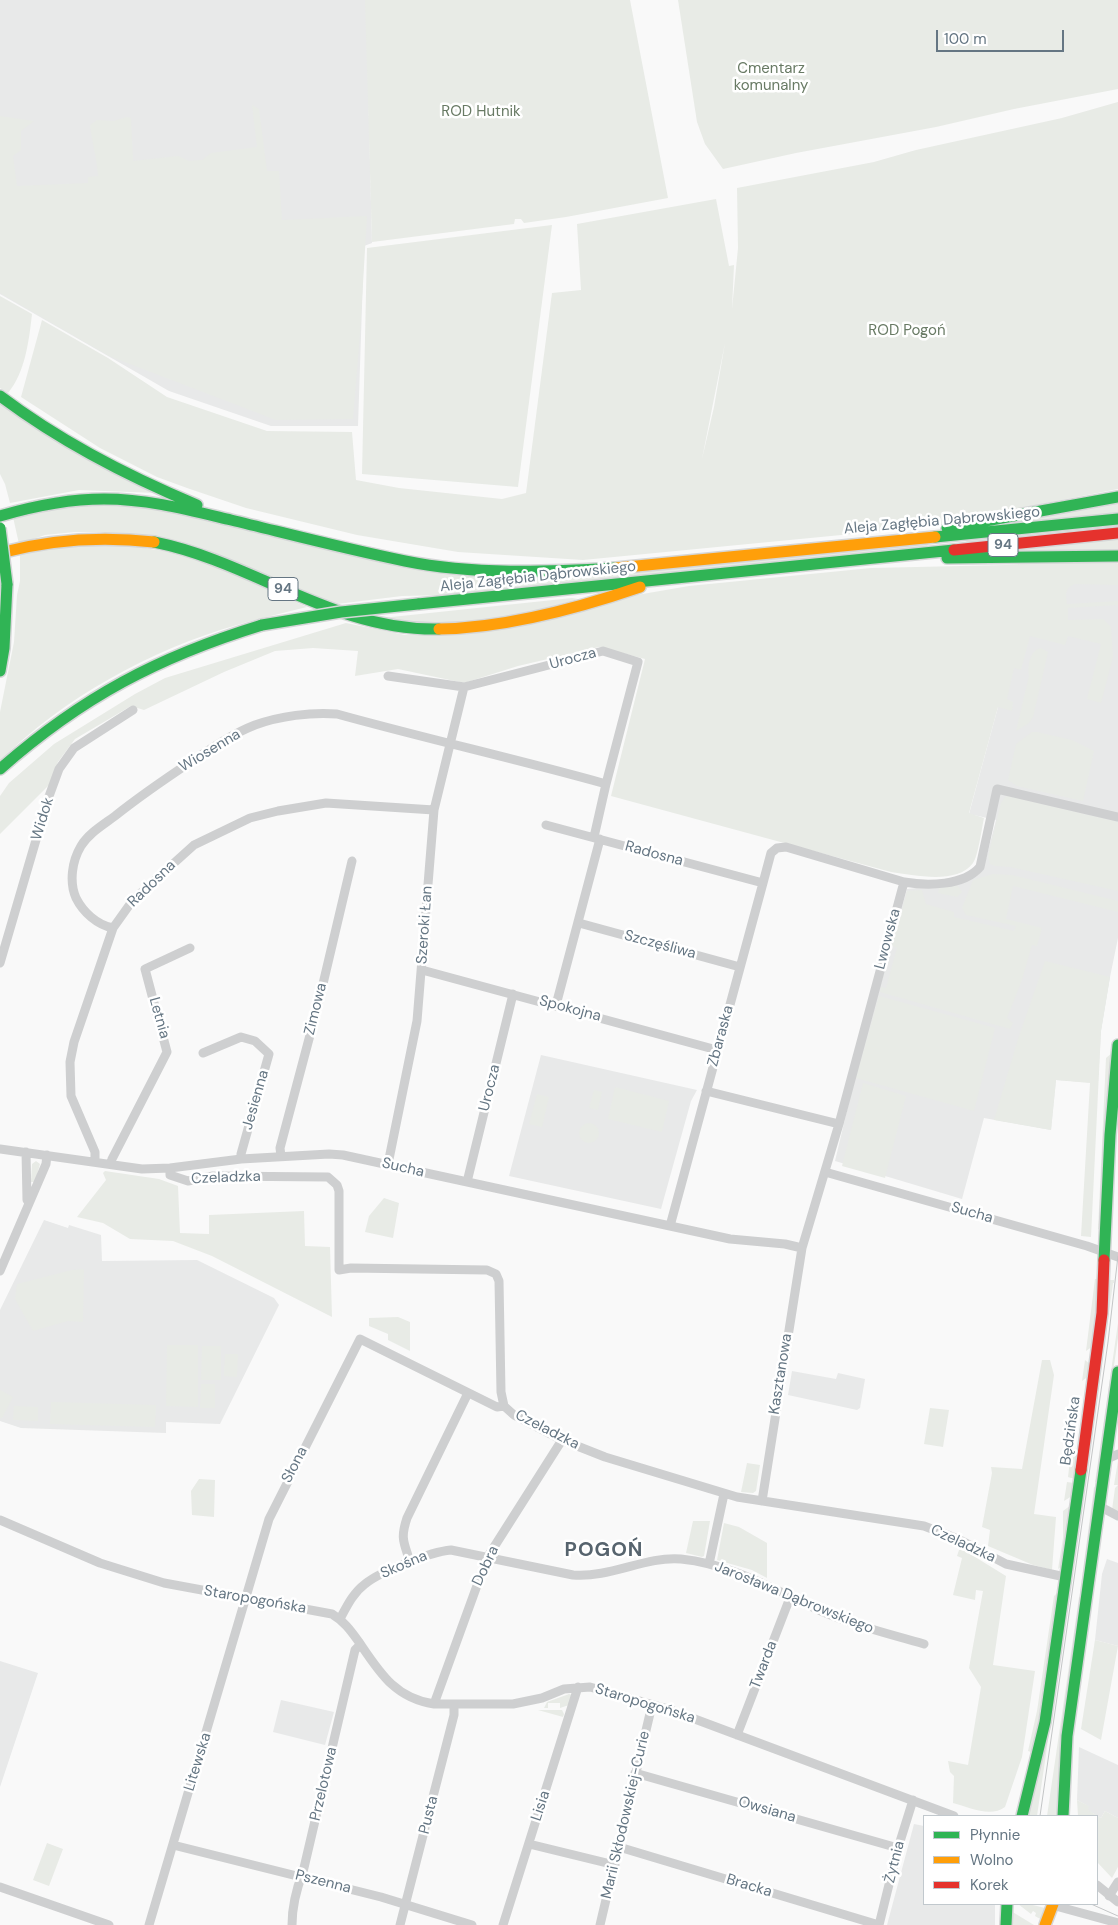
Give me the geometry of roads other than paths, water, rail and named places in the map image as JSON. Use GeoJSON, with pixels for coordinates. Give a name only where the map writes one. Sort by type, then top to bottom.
{"type":"FeatureCollection","features":[{"type":"Feature","properties":{"kind":"main road","name":"94"},"geometry":{"type":"LineString","coordinates":[[0,396],[68,442],[165,492],[242,523]]}},
{"type":"Feature","properties":{"kind":"main road"},"geometry":{"type":"LineString","coordinates":[[889,541],[984,520],[1118,497]]}},
{"type":"Feature","properties":{"kind":"main road","name":"Aleja Zagłębia Dąbrowskiego"},"geometry":{"type":"LineString","coordinates":[[0,516],[55,502],[93,498],[133,500],[156,503],[404,561],[448,568],[502,572],[548,572],[620,568],[1115,519]]}},
{"type":"Feature","properties":{"kind":"main road"},"geometry":{"type":"LineString","coordinates":[[0,528],[7,584],[4,648],[0,671]]}},
{"type":"Feature","properties":{"kind":"main road","name":"Aleja Zagłębia Dąbrowskiego"},"geometry":{"type":"LineString","coordinates":[[0,769],[52,725],[96,695],[127,678],[193,648],[262,625],[341,612],[1118,533]]}},
{"type":"Feature","properties":{"kind":"main road","name":"94"},"geometry":{"type":"LineString","coordinates":[[0,554],[37,543],[73,538],[125,539],[165,545],[205,556],[336,612],[382,625],[427,630],[480,628],[537,616],[612,597],[662,580]]}},
{"type":"Feature","properties":{"kind":"main road"},"geometry":{"type":"LineString","coordinates":[[889,557],[991,559],[1118,556]]}},
{"type":"Feature","properties":{"kind":"main road","name":"Będzińska"},"geometry":{"type":"LineString","coordinates":[[1022,1815],[1040,1744],[1097,1357],[1102,1313],[1110,1125],[1118,1045]]}},
{"type":"Feature","properties":{"kind":"main road"},"geometry":{"type":"LineString","coordinates":[[1063,1815],[1066,1736],[1105,1460],[1113,1441],[1118,1372]]}},
{"type":"Feature","properties":{"kind":"main road"},"geometry":{"type":"LineString","coordinates":[[1006,1905],[1006,1925]]}},
{"type":"Feature","properties":{"kind":"main road"},"geometry":{"type":"LineString","coordinates":[[1045,1925],[1051,1905]]}},
{"type":"Feature","properties":{"kind":"street","name":"Urocza"},"geometry":{"type":"LineString","coordinates":[[388,676],[464,687],[603,652],[638,662],[606,784],[579,923],[556,1005]]}},
{"type":"Feature","properties":{"kind":"street","name":"Szeroki Łan"},"geometry":{"type":"LineString","coordinates":[[388,1164],[417,1021],[434,810],[464,687]]}},
{"type":"Feature","properties":{"kind":"street","name":"Widok"},"geometry":{"type":"LineString","coordinates":[[0,963],[48,799],[59,769],[74,748],[134,710]]}},
{"type":"Feature","properties":{"kind":"street","name":"Wiosenna"},"geometry":{"type":"LineString","coordinates":[[113,928],[104,926],[81,907],[74,893],[72,869],[80,847],[89,836],[143,794],[223,740],[254,725],[268,721],[324,713],[337,714],[528,762],[606,784]]}},
{"type":"Feature","properties":{"kind":"street"},"geometry":{"type":"LineString","coordinates":[[904,882],[915,884],[949,881],[965,878],[974,873],[980,866],[998,789],[1118,817]]}},
{"type":"Feature","properties":{"kind":"street","name":"Radosna"},"geometry":{"type":"LineString","coordinates":[[95,1161],[95,1152],[71,1096],[70,1062],[77,1032],[113,928],[133,900],[194,845],[250,818],[326,803],[434,810]]}},
{"type":"Feature","properties":{"kind":"street","name":"Radosna"},"geometry":{"type":"LineString","coordinates":[[546,825],[763,883]]}},
{"type":"Feature","properties":{"kind":"street","name":"Zbaraska"},"geometry":{"type":"LineString","coordinates":[[670,1226],[771,853],[777,848],[786,847],[904,882]]}},
{"type":"Feature","properties":{"kind":"street","name":"Zimowa"},"geometry":{"type":"LineString","coordinates":[[281,1156],[280,1148],[318,1005],[352,861]]}},
{"type":"Feature","properties":{"kind":"street","name":"Lwowska"},"geometry":{"type":"LineString","coordinates":[[802,1248],[839,1124],[904,882]]}},
{"type":"Feature","properties":{"kind":"street","name":"Szczęśliwa"},"geometry":{"type":"LineString","coordinates":[[579,923],[740,967]]}},
{"type":"Feature","properties":{"kind":"street","name":"Letnia"},"geometry":{"type":"LineString","coordinates":[[111,1164],[167,1052],[145,969],[190,948]]}},
{"type":"Feature","properties":{"kind":"street","name":"Spokojna"},"geometry":{"type":"LineString","coordinates":[[422,970],[717,1050]]}},
{"type":"Feature","properties":{"kind":"street","name":"Urocza"},"geometry":{"type":"LineString","coordinates":[[467,1182],[513,994]]}},
{"type":"Feature","properties":{"kind":"street","name":"Jesienna"},"geometry":{"type":"LineString","coordinates":[[203,1053],[241,1037],[255,1041],[269,1054],[241,1159]]}},
{"type":"Feature","properties":{"kind":"street"},"geometry":{"type":"LineString","coordinates":[[706,1091],[839,1124]]}},
{"type":"Feature","properties":{"kind":"street","name":"Sucha"},"geometry":{"type":"LineString","coordinates":[[0,1149],[142,1169],[170,1168],[241,1159],[329,1154],[388,1164],[730,1239],[786,1244],[802,1248]]}},
{"type":"Feature","properties":{"kind":"street"},"geometry":{"type":"LineString","coordinates":[[26,1152],[26,1206]]}},
{"type":"Feature","properties":{"kind":"street"},"geometry":{"type":"LineString","coordinates":[[0,1271],[26,1206],[46,1164],[47,1155]]}},
{"type":"Feature","properties":{"kind":"street","name":"Czeladzka"},"geometry":{"type":"LineString","coordinates":[[170,1168],[170,1175],[188,1181],[214,1176],[328,1177],[337,1185],[339,1191],[339,1270],[351,1268],[487,1270],[496,1274],[499,1281],[501,1392],[504,1406],[514,1415],[562,1440],[605,1457],[724,1494],[924,1526],[958,1539],[1006,1564],[1065,1577]]}},
{"type":"Feature","properties":{"kind":"street","name":"Sucha"},"geometry":{"type":"LineString","coordinates":[[825,1172],[1118,1257]]}},
{"type":"Feature","properties":{"kind":"street","name":"Kasztanowa"},"geometry":{"type":"LineString","coordinates":[[762,1501],[802,1248]]}},
{"type":"Feature","properties":{"kind":"street","name":"Słona"},"geometry":{"type":"LineString","coordinates":[[246,1598],[273,1511],[360,1338],[468,1393]]}},
{"type":"Feature","properties":{"kind":"street"},"geometry":{"type":"LineString","coordinates":[[410,1562],[403,1542],[406,1518],[468,1393],[497,1407],[504,1406]]}},
{"type":"Feature","properties":{"kind":"street","name":"Dobra"},"geometry":{"type":"LineString","coordinates":[[434,1704],[487,1558],[562,1440]]}},
{"type":"Feature","properties":{"kind":"street"},"geometry":{"type":"LineString","coordinates":[[1105,1460],[1118,1454]]}},
{"type":"Feature","properties":{"kind":"street"},"geometry":{"type":"LineString","coordinates":[[709,1564],[724,1494]]}},
{"type":"Feature","properties":{"kind":"street"},"geometry":{"type":"LineString","coordinates":[[1099,1506],[1118,1516]]}},
{"type":"Feature","properties":{"kind":"street","name":"Staropogońska"},"geometry":{"type":"LineString","coordinates":[[0,1520],[119,1570],[164,1583],[332,1614],[340,1619],[384,1678],[410,1698],[434,1704],[521,1703],[578,1687],[590,1687],[652,1704],[913,1800],[942,1813]]}},
{"type":"Feature","properties":{"kind":"street","name":"Skośna"},"geometry":{"type":"LineString","coordinates":[[340,1619],[351,1598],[365,1584],[384,1572],[436,1551],[451,1550],[487,1558]]}},
{"type":"Feature","properties":{"kind":"street","name":"Jarosława Dąbrowskiego"},"geometry":{"type":"LineString","coordinates":[[487,1558],[573,1575],[589,1576],[668,1559],[709,1564],[750,1577],[850,1623],[924,1644]]}},
{"type":"Feature","properties":{"kind":"street","name":"Twarda"},"geometry":{"type":"LineString","coordinates":[[737,1735],[791,1595]]}},
{"type":"Feature","properties":{"kind":"street","name":"Litewska"},"geometry":{"type":"LineString","coordinates":[[149,1925],[246,1598]]}},
{"type":"Feature","properties":{"kind":"street","name":"Przelotowa"},"geometry":{"type":"LineString","coordinates":[[292,1925],[293,1900],[301,1876],[355,1650],[360,1645]]}},
{"type":"Feature","properties":{"kind":"street","name":"Lisia"},"geometry":{"type":"LineString","coordinates":[[503,1925],[578,1687]]}},
{"type":"Feature","properties":{"kind":"street","name":"Pusta"},"geometry":{"type":"LineString","coordinates":[[400,1925],[454,1715],[454,1704]]}},
{"type":"Feature","properties":{"kind":"street","name":"Marii Skłodowskiej-Curie"},"geometry":{"type":"LineString","coordinates":[[600,1925],[652,1704]]}},
{"type":"Feature","properties":{"kind":"street","name":"Owsiana"},"geometry":{"type":"LineString","coordinates":[[635,1773],[898,1848]]}},
{"type":"Feature","properties":{"kind":"street","name":"Żytnia"},"geometry":{"type":"LineString","coordinates":[[879,1925],[898,1848],[913,1800]]}},
{"type":"Feature","properties":{"kind":"street"},"geometry":{"type":"LineString","coordinates":[[529,1844],[615,1865]]}},
{"type":"Feature","properties":{"kind":"street","name":"Pszenna"},"geometry":{"type":"LineString","coordinates":[[173,1845],[406,1904],[472,1925]]}},
{"type":"Feature","properties":{"kind":"street","name":"Bracka"},"geometry":{"type":"LineString","coordinates":[[619,1847],[879,1925]]}},
{"type":"Feature","properties":{"kind":"street"},"geometry":{"type":"LineString","coordinates":[[1109,1896],[1118,1882]]}},
{"type":"Feature","properties":{"kind":"street"},"geometry":{"type":"LineString","coordinates":[[1098,1886],[1118,1902]]}},
{"type":"Feature","properties":{"kind":"street"},"geometry":{"type":"LineString","coordinates":[[0,1887],[109,1925]]}},
{"type":"Feature","properties":{"kind":"street"},"geometry":{"type":"LineString","coordinates":[[1055,1905],[1118,1923]]}},
{"type":"Feature","properties":{"kind":"tram line"},"geometry":{"type":"LineString","coordinates":[[1040,1815],[1108,1342],[1118,1256]]}},
{"type":"Feature","properties":{"kind":"tram line"},"geometry":{"type":"LineString","coordinates":[[1093,1905],[1118,1916]]}},
{"type":"Feature","properties":{"kind":"district","name":"POGOŃ"},"geometry":{"type":"Point","coordinates":[604,1551]}},
{"type":"Feature","properties":{"kind":"park label","name":"Cmentarz komunalny"},"geometry":{"type":"Point","coordinates":[771,78]}},
{"type":"Feature","properties":{"kind":"park label","name":"ROD Hutnik"},"geometry":{"type":"Point","coordinates":[481,112]}},
{"type":"Feature","properties":{"kind":"park label","name":"ROD Pogoń"},"geometry":{"type":"Point","coordinates":[907,331]}}]}
